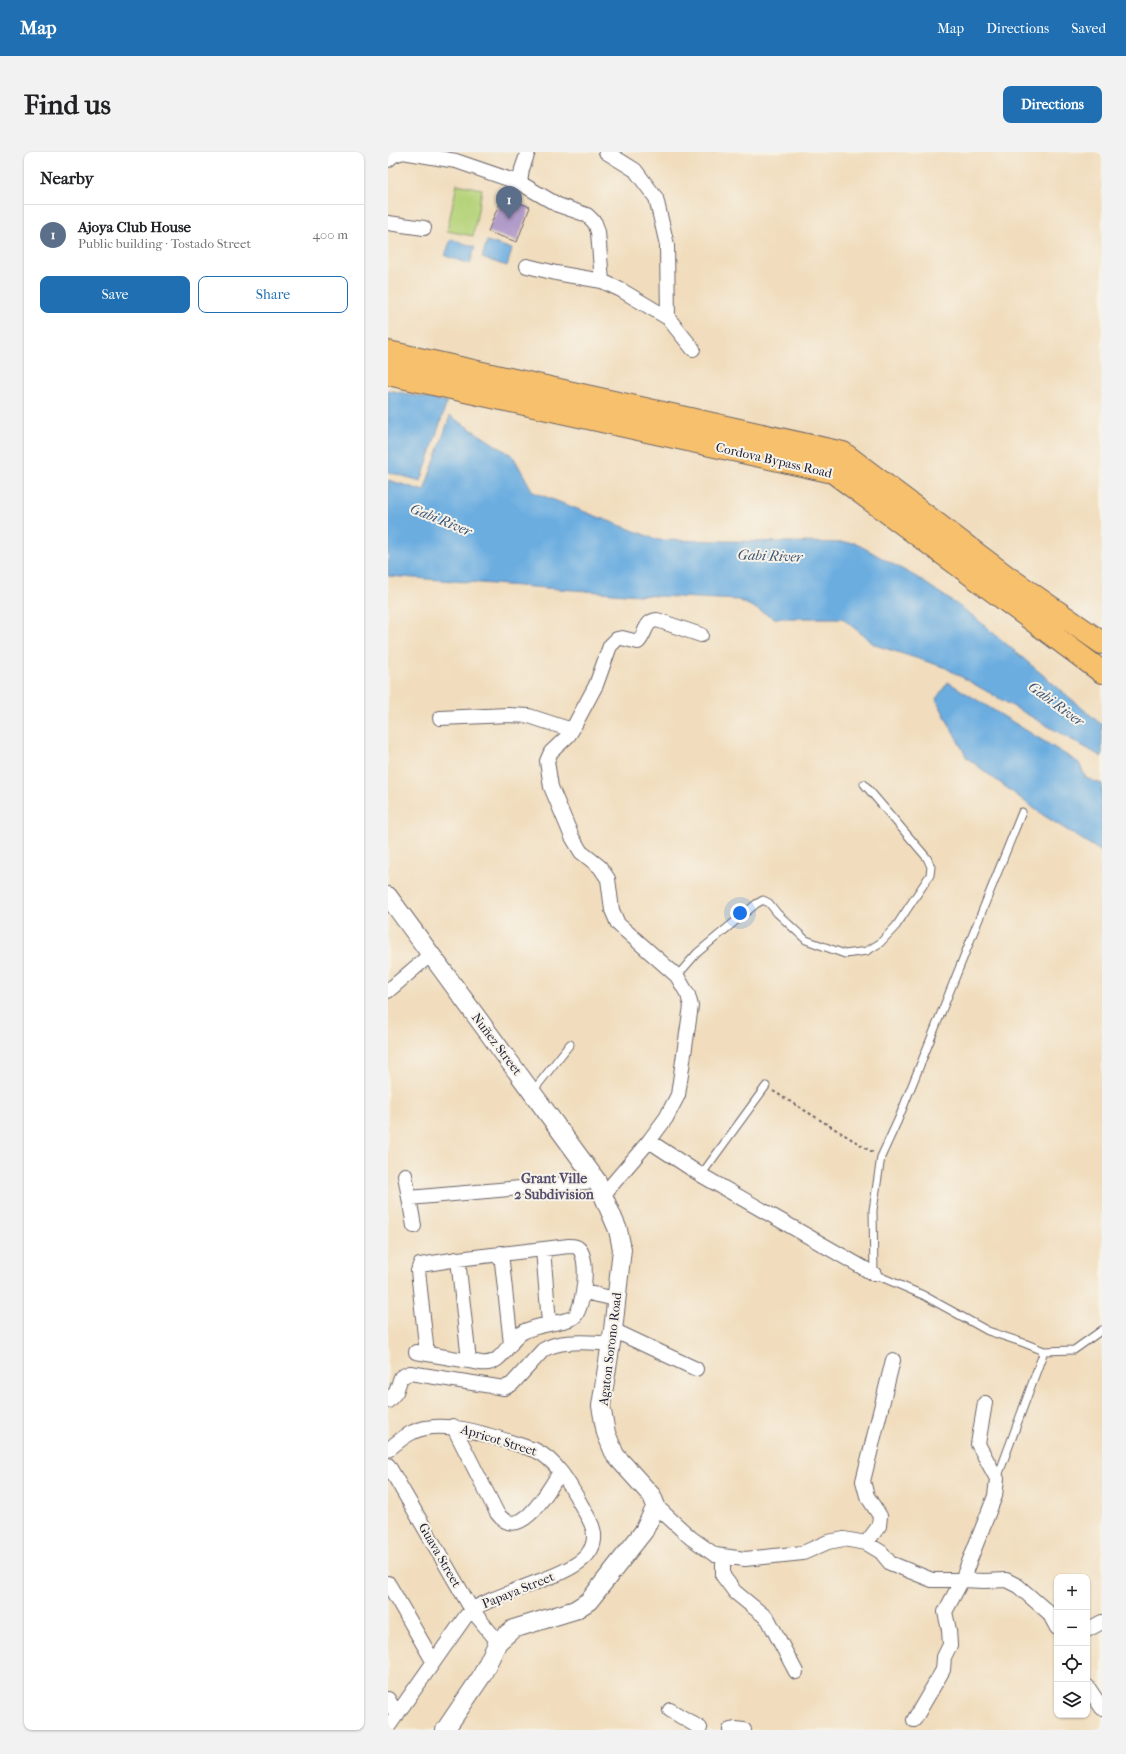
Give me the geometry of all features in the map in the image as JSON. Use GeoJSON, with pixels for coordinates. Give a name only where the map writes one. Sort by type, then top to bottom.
{"type":"FeatureCollection","features":[{"type":"Feature","properties":{"kind":"main road","name":"Cordova Bypass Road"},"geometry":{"type":"LineString","coordinates":[[388,352],[843,453],[1006,576],[1102,643]]}},
{"type":"Feature","properties":{"kind":"main road","name":"Cordova Bypass Road"},"geometry":{"type":"LineString","coordinates":[[388,374],[833,472],[1102,672]]}},
{"type":"Feature","properties":{"kind":"street"},"geometry":{"type":"LineString","coordinates":[[388,160],[392,156],[403,152],[449,160],[520,183],[558,205],[586,215],[595,223],[599,242],[602,281]]}},
{"type":"Feature","properties":{"kind":"street"},"geometry":{"type":"LineString","coordinates":[[520,183],[522,169],[528,152]]}},
{"type":"Feature","properties":{"kind":"street"},"geometry":{"type":"LineString","coordinates":[[606,152],[635,170],[656,198],[667,245],[668,318]]}},
{"type":"Feature","properties":{"kind":"street"},"geometry":{"type":"LineString","coordinates":[[388,223],[424,228]]}},
{"type":"Feature","properties":{"kind":"street"},"geometry":{"type":"LineString","coordinates":[[527,266],[556,274],[602,281],[621,290],[668,318],[693,348]]}},
{"type":"Feature","properties":{"kind":"street"},"geometry":{"type":"LineString","coordinates":[[409,1198],[600,1188],[649,1141],[666,1118],[678,1096],[691,1006],[688,995],[677,976],[618,924],[612,910],[608,879],[600,867],[581,852],[572,837],[551,787],[547,761],[551,752],[568,736],[572,730],[596,685],[610,646],[617,639],[622,638],[638,642],[648,623],[657,620],[701,635]]}},
{"type":"Feature","properties":{"kind":"street"},"geometry":{"type":"LineString","coordinates":[[440,718],[508,715],[529,716],[572,730]]}},
{"type":"Feature","properties":{"kind":"street","name":"Nuñez Street"},"geometry":{"type":"LineString","coordinates":[[388,896],[532,1091],[600,1188]]}},
{"type":"Feature","properties":{"kind":"street"},"geometry":{"type":"LineString","coordinates":[[388,991],[431,954]]}},
{"type":"Feature","properties":{"kind":"street"},"geometry":{"type":"LineString","coordinates":[[649,1141],[701,1175],[874,1274]]}},
{"type":"Feature","properties":{"kind":"street"},"geometry":{"type":"LineString","coordinates":[[405,1175],[414,1226]]}},
{"type":"Feature","properties":{"kind":"street","name":"Agaton Sorono Road"},"geometry":{"type":"LineString","coordinates":[[600,1188],[618,1230],[622,1249],[612,1336],[601,1406],[606,1433],[615,1455],[652,1496],[656,1506]]}},
{"type":"Feature","properties":{"kind":"street"},"geometry":{"type":"LineString","coordinates":[[570,1246],[578,1248],[582,1254],[584,1264],[584,1292],[580,1308],[575,1316],[568,1320],[549,1323],[520,1333],[501,1356],[490,1363],[468,1361],[422,1353],[418,1269],[420,1265],[425,1263],[501,1253],[543,1249],[570,1246]]}},
{"type":"Feature","properties":{"kind":"street"},"geometry":{"type":"LineString","coordinates":[[543,1249],[549,1323]]}},
{"type":"Feature","properties":{"kind":"street"},"geometry":{"type":"LineString","coordinates":[[501,1253],[511,1344]]}},
{"type":"Feature","properties":{"kind":"street"},"geometry":{"type":"LineString","coordinates":[[458,1259],[468,1361]]}},
{"type":"Feature","properties":{"kind":"street"},"geometry":{"type":"LineString","coordinates":[[584,1292],[616,1299]]}},
{"type":"Feature","properties":{"kind":"street"},"geometry":{"type":"LineString","coordinates":[[388,1401],[396,1392],[401,1377],[410,1372],[504,1388],[512,1384],[543,1350],[548,1347],[612,1336],[696,1369]]}},
{"type":"Feature","properties":{"kind":"street"},"geometry":{"type":"LineString","coordinates":[[866,1543],[879,1526],[880,1516],[867,1496],[863,1480],[893,1360]]}},
{"type":"Feature","properties":{"kind":"street"},"geometry":{"type":"LineString","coordinates":[[914,1720],[943,1670],[944,1657],[950,1645],[949,1630],[945,1612],[962,1580],[995,1496],[997,1479],[978,1444],[985,1403]]}},
{"type":"Feature","properties":{"kind":"street","name":"Apricot Street"},"geometry":{"type":"LineString","coordinates":[[388,1450],[406,1436],[420,1429],[437,1426],[452,1426],[535,1450],[546,1457],[560,1472],[589,1519],[594,1536]]}},
{"type":"Feature","properties":{"kind":"street"},"geometry":{"type":"LineString","coordinates":[[452,1426],[497,1513],[500,1517],[509,1522],[518,1522],[529,1516],[560,1472]]}},
{"type":"Feature","properties":{"kind":"street","name":"Guava Street"},"geometry":{"type":"LineString","coordinates":[[388,1465],[472,1610],[498,1642]]}},
{"type":"Feature","properties":{"kind":"street"},"geometry":{"type":"LineString","coordinates":[[445,1730],[481,1677],[498,1642],[513,1629],[575,1610],[589,1601],[644,1531],[656,1506],[691,1538],[716,1555],[744,1559],[803,1553],[828,1542],[844,1539],[866,1543],[880,1552],[890,1563],[932,1580],[1006,1580],[1018,1586],[1049,1613],[1054,1622]]}},
{"type":"Feature","properties":{"kind":"street","name":"Papaya Street"},"geometry":{"type":"LineString","coordinates":[[388,1727],[456,1628],[472,1610],[504,1594],[572,1568],[588,1552],[594,1536]]}},
{"type":"Feature","properties":{"kind":"street"},"geometry":{"type":"LineString","coordinates":[[723,1556],[723,1576],[735,1592],[768,1619],[796,1672]]}},
{"type":"Feature","properties":{"kind":"street"},"geometry":{"type":"LineString","coordinates":[[388,1583],[433,1661]]}},
{"type":"Feature","properties":{"kind":"street"},"geometry":{"type":"LineString","coordinates":[[1090,1628],[1102,1622]]}},
{"type":"Feature","properties":{"kind":"street"},"geometry":{"type":"LineString","coordinates":[[1090,1690],[1102,1708]]}},
{"type":"Feature","properties":{"kind":"street"},"geometry":{"type":"LineString","coordinates":[[388,1699],[397,1715]]}},
{"type":"Feature","properties":{"kind":"street"},"geometry":{"type":"LineString","coordinates":[[670,1710],[696,1725],[699,1730]]}},
{"type":"Feature","properties":{"kind":"street"},"geometry":{"type":"LineString","coordinates":[[730,1730],[744,1730]]}},
{"type":"Feature","properties":{"kind":"lane"},"geometry":{"type":"LineString","coordinates":[[677,976],[697,953],[756,904],[763,900],[769,902],[777,913],[806,940],[845,954],[867,951],[880,943],[896,926],[930,876],[931,867],[927,858],[864,784]]}},
{"type":"Feature","properties":{"kind":"lane"},"geometry":{"type":"LineString","coordinates":[[1022,812],[898,1120],[881,1157],[873,1210],[874,1274],[923,1295],[988,1331],[1024,1342],[1044,1351],[1074,1350],[1102,1330]]}},
{"type":"Feature","properties":{"kind":"lane"},"geometry":{"type":"LineString","coordinates":[[532,1091],[570,1044]]}},
{"type":"Feature","properties":{"kind":"lane"},"geometry":{"type":"LineString","coordinates":[[701,1175],[766,1086]]}},
{"type":"Feature","properties":{"kind":"lane"},"geometry":{"type":"LineString","coordinates":[[997,1479],[1044,1351]]}},
{"type":"Feature","properties":{"kind":"path"},"geometry":{"type":"LineString","coordinates":[[766,1086],[881,1157]]}},
{"type":"Feature","properties":{"kind":"green space"},"geometry":{"type":"Polygon","coordinates":[[[457,184],[482,189],[473,236],[447,231],[457,184]]]}},
{"type":"Feature","properties":{"kind":"water"},"geometry":{"type":"Polygon","coordinates":[[[451,239],[475,247],[470,264],[445,256],[451,239]]]}},
{"type":"Feature","properties":{"kind":"water"},"geometry":{"type":"Polygon","coordinates":[[[487,241],[512,249],[507,266],[482,258],[487,241]]]}},
{"type":"Feature","properties":{"kind":"water"},"geometry":{"type":"Polygon","coordinates":[[[388,390],[447,402],[421,481],[388,472],[388,390]]]}},
{"type":"Feature","properties":{"kind":"water","name":"Gabi River"},"geometry":{"type":"Polygon","coordinates":[[[450,416],[513,456],[533,492],[658,540],[855,543],[918,578],[972,615],[1102,725],[1102,757],[944,667],[875,645],[842,618],[774,618],[739,600],[639,595],[388,576],[388,480],[424,491],[450,416]]]}},
{"type":"Feature","properties":{"kind":"water"},"geometry":{"type":"Polygon","coordinates":[[[948,682],[1079,763],[1086,778],[1102,784],[1102,852],[1043,815],[967,758],[936,699],[948,682]]]}},
{"type":"Feature","properties":{"kind":"building"},"geometry":{"type":"Polygon","coordinates":[[[502,196],[530,207],[517,242],[488,232],[502,196]]]}},
{"type":"Feature","properties":{"kind":"place","name":"Ajoya Club House"},"geometry":{"type":"Point","coordinates":[509,219]}},
{"type":"Feature","properties":{"kind":"district","name":"Grant Ville 2 Subdivision"},"geometry":{"type":"Point","coordinates":[554,1186]}}]}
